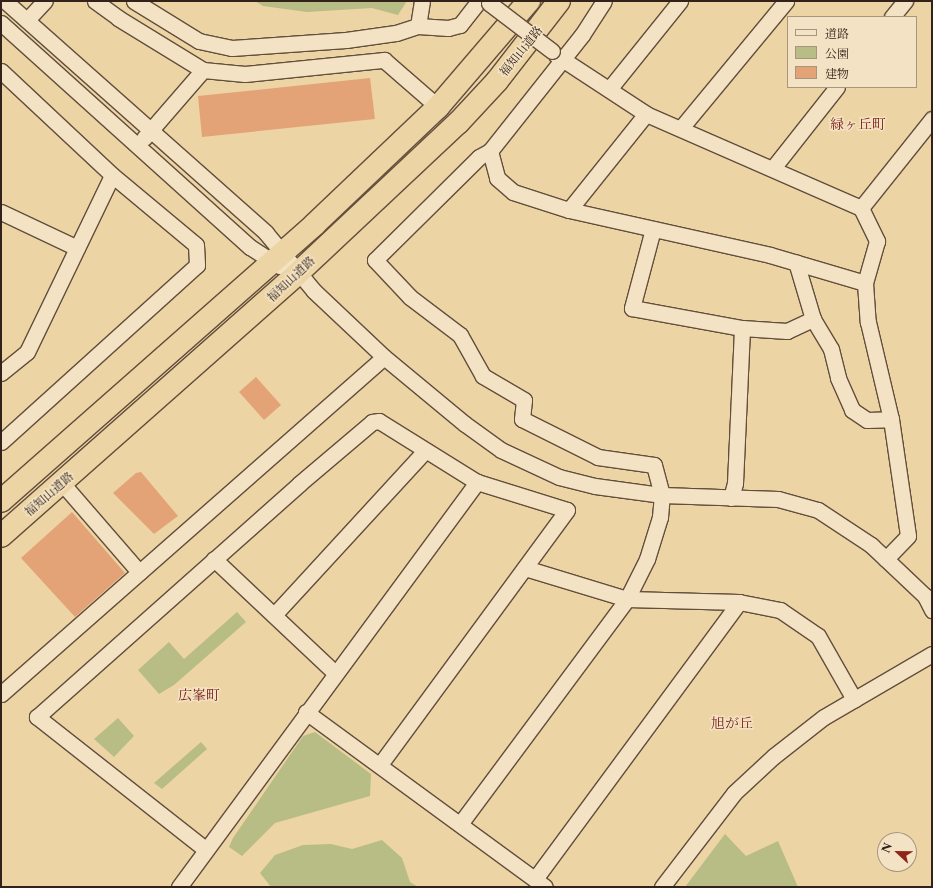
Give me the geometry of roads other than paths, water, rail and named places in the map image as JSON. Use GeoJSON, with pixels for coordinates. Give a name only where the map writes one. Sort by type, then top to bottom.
{"type":"FeatureCollection","features":[{"type":"Feature","properties":{"kind":"highway","name":"福知山道路"},"geometry":{"type":"LineString","coordinates":[[1,501],[277,258],[438,107],[529,1]]}},
{"type":"Feature","properties":{"kind":"highway","name":"福知山道路"},"geometry":{"type":"LineString","coordinates":[[1,536],[298,273],[458,123],[497,81],[559,1]]}},
{"type":"Feature","properties":{"kind":"street"},"geometry":{"type":"LineString","coordinates":[[5,1],[150,131],[277,258]]}},
{"type":"Feature","properties":{"kind":"street"},"geometry":{"type":"LineString","coordinates":[[27,20],[45,1]]}},
{"type":"Feature","properties":{"kind":"street"},"geometry":{"type":"LineString","coordinates":[[95,1],[118,18],[203,70],[245,74],[384,60],[438,107]]}},
{"type":"Feature","properties":{"kind":"street"},"geometry":{"type":"LineString","coordinates":[[134,1],[199,41],[232,48],[346,40],[396,33],[418,26],[448,28],[460,25],[485,2],[557,56],[610,88],[646,114],[773,168],[861,208],[877,242],[865,283],[874,355],[891,419],[908,536],[886,558]]}},
{"type":"Feature","properties":{"kind":"street"},"geometry":{"type":"LineString","coordinates":[[418,26],[422,1]]}},
{"type":"Feature","properties":{"kind":"street"},"geometry":{"type":"LineString","coordinates":[[460,824],[627,599],[647,560],[660,516],[662,495],[654,465],[598,457],[522,419],[524,400],[483,376],[460,335],[410,297],[375,260],[479,157],[490,151],[557,56],[604,1]]}},
{"type":"Feature","properties":{"kind":"street"},"geometry":{"type":"LineString","coordinates":[[610,88],[680,1]]}},
{"type":"Feature","properties":{"kind":"street"},"geometry":{"type":"LineString","coordinates":[[681,128],[786,1]]}},
{"type":"Feature","properties":{"kind":"street"},"geometry":{"type":"LineString","coordinates":[[893,16],[905,1]]}},
{"type":"Feature","properties":{"kind":"street"},"geometry":{"type":"LineString","coordinates":[[1,23],[137,145],[277,258],[298,273],[384,356],[465,424],[501,450],[559,477],[662,495],[778,499],[818,510],[850,529],[886,558],[925,596],[932,610]]}},
{"type":"Feature","properties":{"kind":"street"},"geometry":{"type":"LineString","coordinates":[[137,145],[203,70]]}},
{"type":"Feature","properties":{"kind":"street"},"geometry":{"type":"LineString","coordinates":[[1,71],[112,175],[196,245],[197,265],[1,442]]}},
{"type":"Feature","properties":{"kind":"street"},"geometry":{"type":"LineString","coordinates":[[773,168],[836,88]]}},
{"type":"Feature","properties":{"kind":"street"},"geometry":{"type":"LineString","coordinates":[[569,210],[646,114]]}},
{"type":"Feature","properties":{"kind":"street"},"geometry":{"type":"LineString","coordinates":[[861,208],[932,119]]}},
{"type":"Feature","properties":{"kind":"street"},"geometry":{"type":"LineString","coordinates":[[490,151],[497,178],[513,192],[569,210],[796,262],[865,283]]}},
{"type":"Feature","properties":{"kind":"street"},"geometry":{"type":"LineString","coordinates":[[1,373],[27,352],[112,175]]}},
{"type":"Feature","properties":{"kind":"street"},"geometry":{"type":"LineString","coordinates":[[1,212],[77,248]]}},
{"type":"Feature","properties":{"kind":"street"},"geometry":{"type":"LineString","coordinates":[[653,229],[632,308],[742,328],[787,330],[813,319]]}},
{"type":"Feature","properties":{"kind":"street"},"geometry":{"type":"LineString","coordinates":[[796,262],[813,319],[830,349],[838,378],[852,410],[867,420],[891,419]]}},
{"type":"Feature","properties":{"kind":"street"},"geometry":{"type":"LineString","coordinates":[[731,498],[735,483],[742,328]]}},
{"type":"Feature","properties":{"kind":"street"},"geometry":{"type":"LineString","coordinates":[[1,694],[384,356]]}},
{"type":"Feature","properties":{"kind":"street"},"geometry":{"type":"LineString","coordinates":[[205,849],[37,717],[214,559],[372,422],[379,421],[425,452],[477,482],[567,510],[380,764]]}},
{"type":"Feature","properties":{"kind":"street"},"geometry":{"type":"LineString","coordinates":[[274,615],[425,452]]}},
{"type":"Feature","properties":{"kind":"street"},"geometry":{"type":"LineString","coordinates":[[179,887],[334,672],[477,482]]}},
{"type":"Feature","properties":{"kind":"street"},"geometry":{"type":"LineString","coordinates":[[62,483],[139,572]]}},
{"type":"Feature","properties":{"kind":"street"},"geometry":{"type":"LineString","coordinates":[[214,559],[334,672]]}},
{"type":"Feature","properties":{"kind":"street"},"geometry":{"type":"LineString","coordinates":[[525,568],[627,599],[739,602],[780,610],[805,625],[829,652],[854,699]]}},
{"type":"Feature","properties":{"kind":"street"},"geometry":{"type":"LineString","coordinates":[[306,712],[380,764],[540,883],[739,602]]}},
{"type":"Feature","properties":{"kind":"street"},"geometry":{"type":"LineString","coordinates":[[662,887],[734,793],[818,722],[854,699],[932,654]]}},
{"type":"Feature","properties":{"kind":"district","name":"緑ヶ丘町"},"geometry":{"type":"Point","coordinates":[858,124]}},
{"type":"Feature","properties":{"kind":"district","name":"広峯町"},"geometry":{"type":"Point","coordinates":[199,695]}},
{"type":"Feature","properties":{"kind":"district","name":"旭が丘"},"geometry":{"type":"Point","coordinates":[732,723]}}]}
